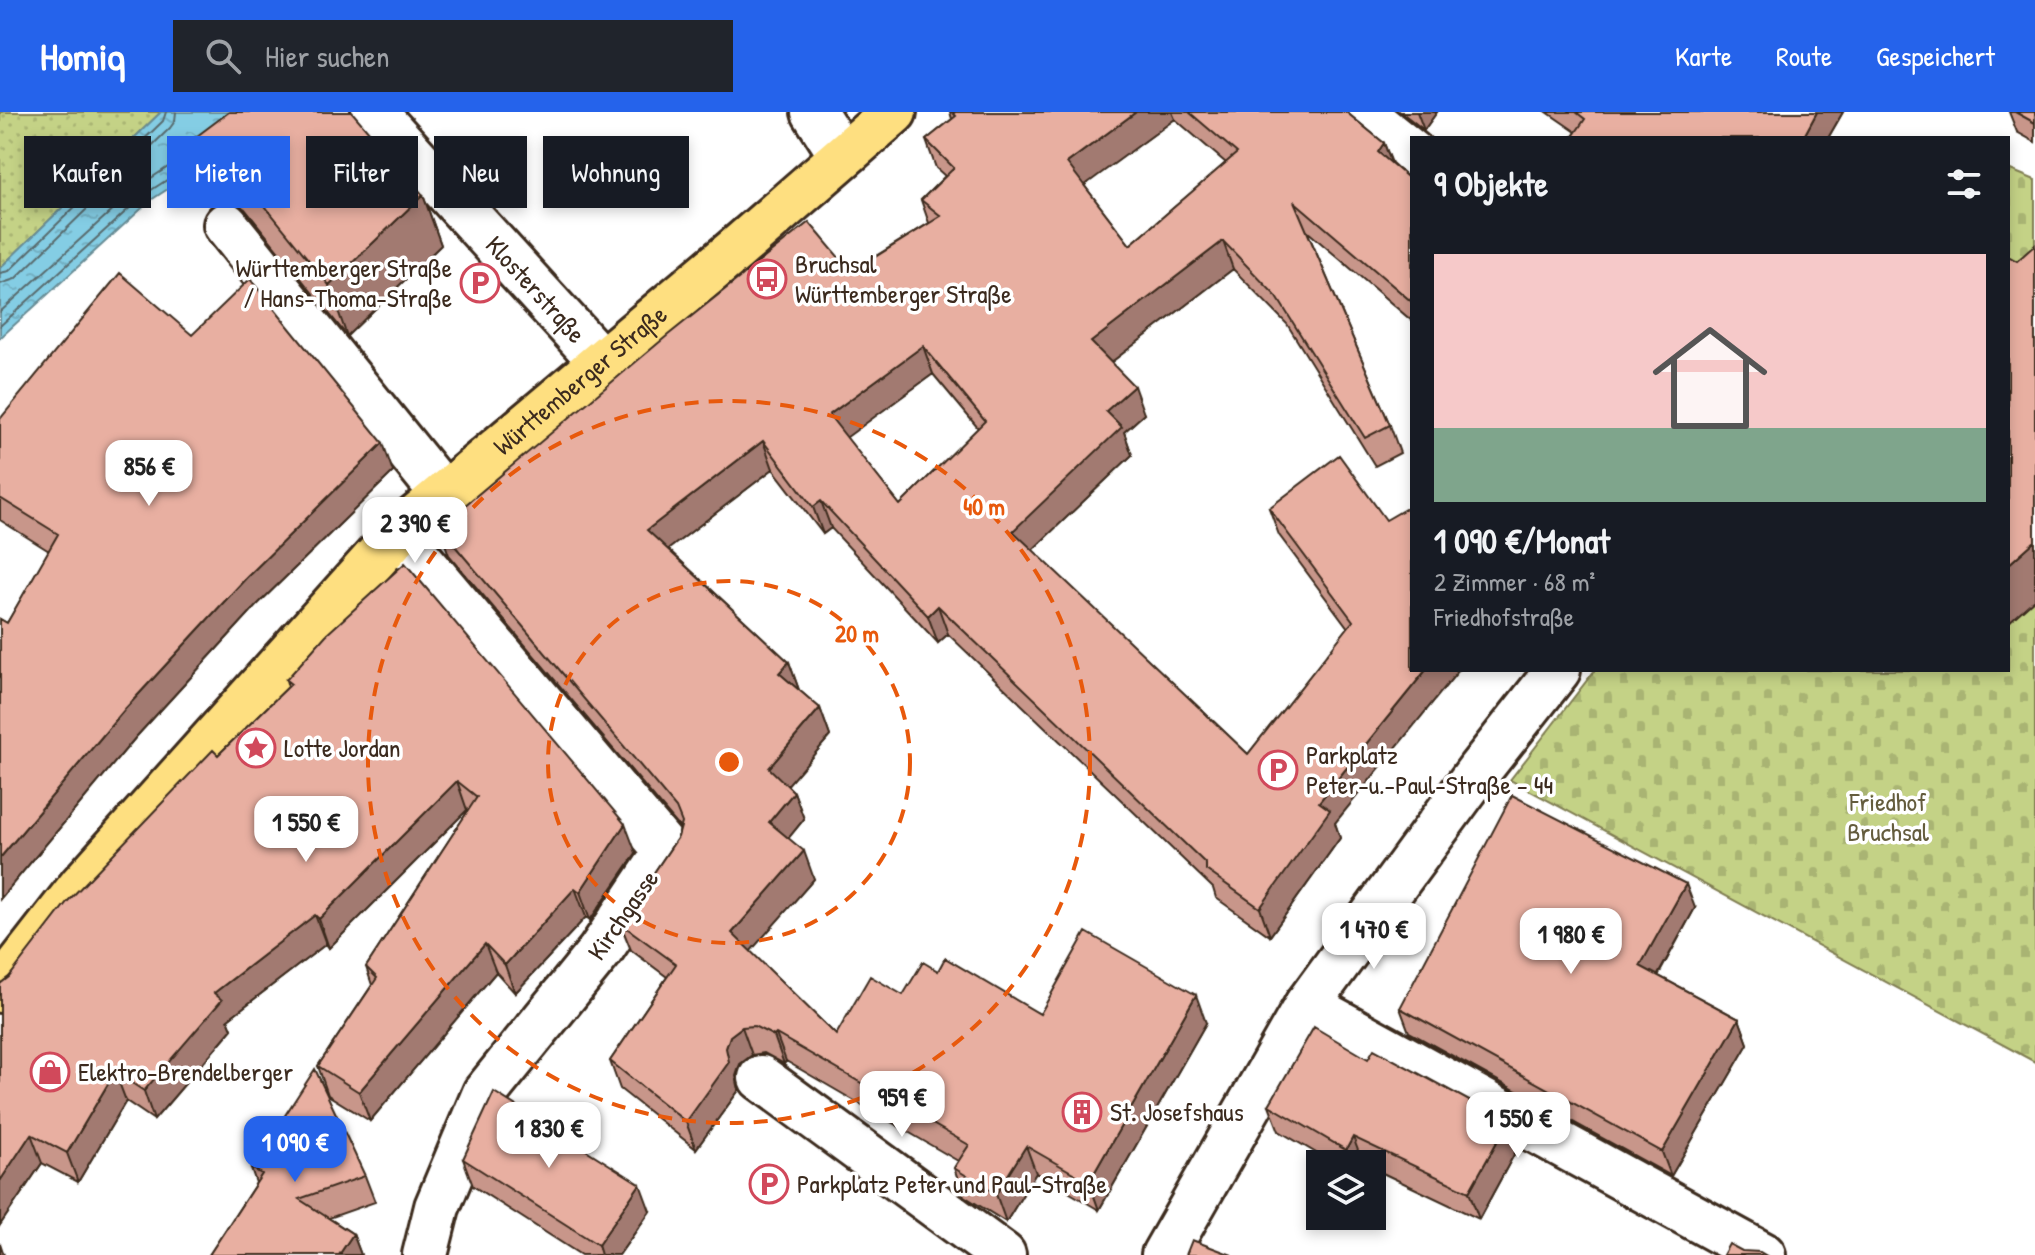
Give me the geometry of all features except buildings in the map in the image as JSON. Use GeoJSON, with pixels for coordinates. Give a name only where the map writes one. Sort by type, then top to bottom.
{"type":"FeatureCollection","features":[{"type":"Feature","properties":{"kind":"main road","name":"Württemberger Straße"},"geometry":{"type":"LineString","coordinates":[[0,990],[81,886],[398,533],[734,251],[894,112]]}},
{"type":"Feature","properties":{"kind":"street","name":"Klosterstraße"},"geometry":{"type":"LineString","coordinates":[[374,112],[601,361]]}},
{"type":"Feature","properties":{"kind":"street"},"geometry":{"type":"LineString","coordinates":[[814,112],[842,156]]}},
{"type":"Feature","properties":{"kind":"street"},"geometry":{"type":"LineString","coordinates":[[1361,112],[1410,151]]}},
{"type":"Feature","properties":{"kind":"street"},"geometry":{"type":"LineString","coordinates":[[226,225],[443,494]]}},
{"type":"Feature","properties":{"kind":"street","name":"Kirchgasse"},"geometry":{"type":"LineString","coordinates":[[398,533],[667,851],[600,951],[485,1093],[437,1207],[425,1255]]}},
{"type":"Feature","properties":{"kind":"street"},"geometry":{"type":"LineString","coordinates":[[1164,1255],[1307,1005],[1480,769],[1556,672]]}},
{"type":"Feature","properties":{"kind":"street"},"geometry":{"type":"LineString","coordinates":[[1307,1005],[1763,1255]]}},
{"type":"Feature","properties":{"kind":"street"},"geometry":{"type":"LineString","coordinates":[[761,1078],[1003,1255]]}},
{"type":"Feature","properties":{"kind":"green space"},"geometry":{"type":"Polygon","coordinates":[[[0,112],[161,112],[136,136],[24,136],[24,208],[62,208],[0,268],[0,112]]]}},
{"type":"Feature","properties":{"kind":"green space","name":"Friedhof Bruchsal"},"geometry":{"type":"Polygon","coordinates":[[[2010,170],[2035,180],[2035,1062],[1510,780],[1593,672],[2010,672],[2010,170]]]}},
{"type":"Feature","properties":{"kind":"water"},"geometry":{"type":"Polygon","coordinates":[[[161,112],[286,112],[249,136],[167,136],[167,190],[151,200],[151,136],[136,136],[161,112]]]}},
{"type":"Feature","properties":{"kind":"water"},"geometry":{"type":"Polygon","coordinates":[[[62,208],[142,208],[0,338],[0,268],[62,208]]]}},
{"type":"Feature","properties":{"kind":"place","name":"Bruchsal Württemberger Straße"},"geometry":{"type":"Point","coordinates":[767,279]}},
{"type":"Feature","properties":{"kind":"place","name":"Württemberger Straße / Hans-Thoma-Straße"},"geometry":{"type":"Point","coordinates":[480,283]}},
{"type":"Feature","properties":{"kind":"place","name":"Lotte Jordan"},"geometry":{"type":"Point","coordinates":[256,748]}},
{"type":"Feature","properties":{"kind":"place","name":"Parkplatz Peter-u.-Paul-Straße – 44"},"geometry":{"type":"Point","coordinates":[1278,770]}},
{"type":"Feature","properties":{"kind":"place","name":"Elektro-Brendelberger"},"geometry":{"type":"Point","coordinates":[50,1072]}},
{"type":"Feature","properties":{"kind":"place","name":"St. Josefshaus"},"geometry":{"type":"Point","coordinates":[1082,1112]}},
{"type":"Feature","properties":{"kind":"place","name":"Parkplatz Peter und Paul-Straße"},"geometry":{"type":"Point","coordinates":[769,1184]}}]}
